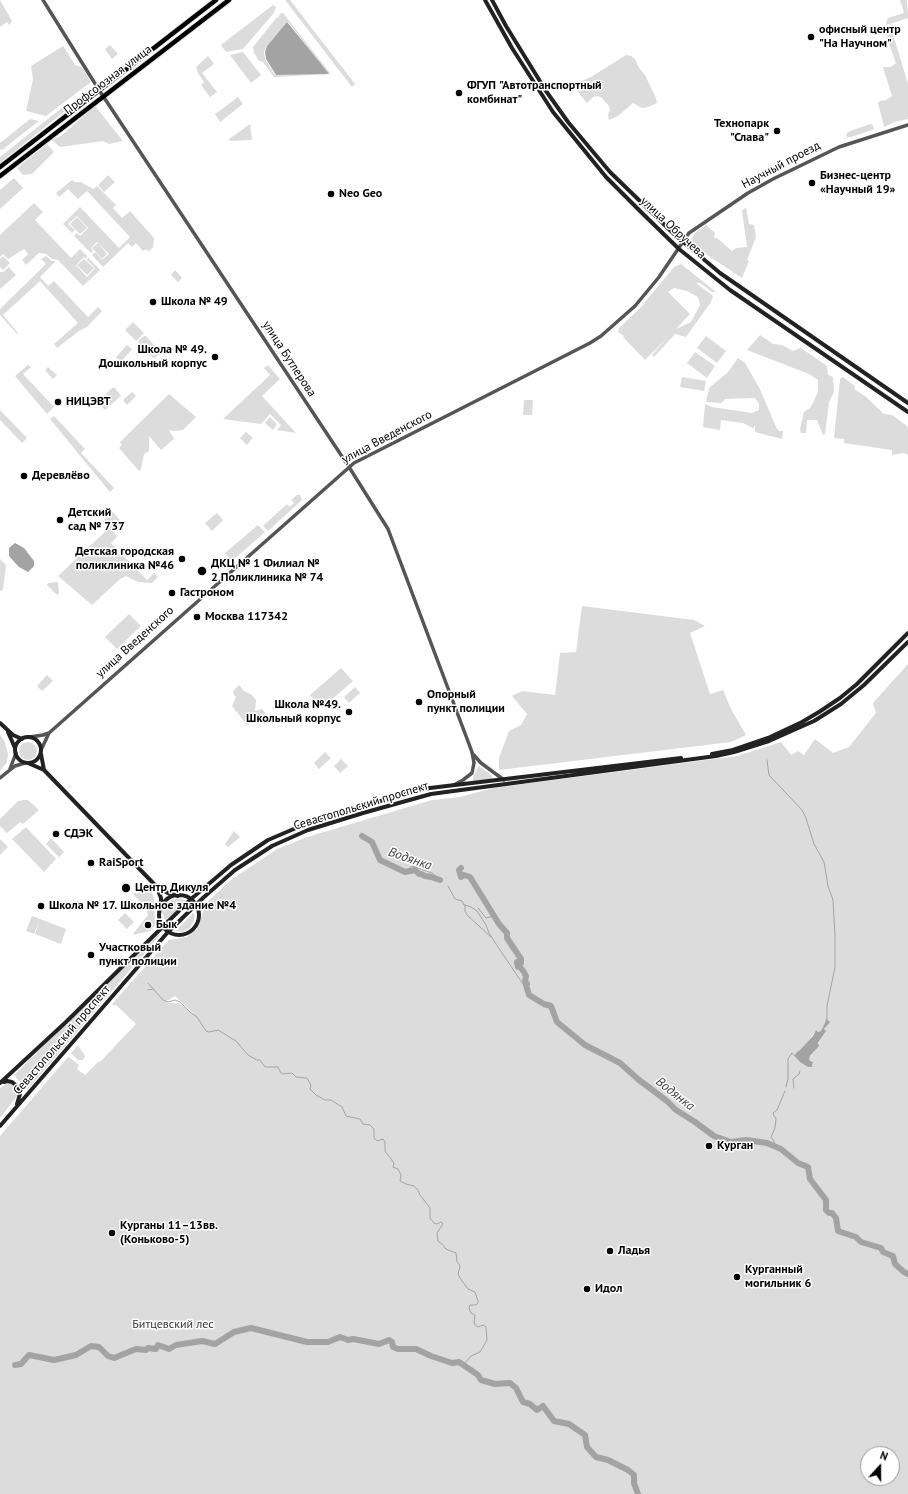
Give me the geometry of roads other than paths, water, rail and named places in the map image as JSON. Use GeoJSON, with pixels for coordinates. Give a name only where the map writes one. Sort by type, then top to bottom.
{"type":"FeatureCollection","features":[{"type":"Feature","properties":{"kind":"main road","name":"Профсоюзная улица"},"geometry":{"type":"LineString","coordinates":[[0,167],[216,0]]}},
{"type":"Feature","properties":{"kind":"main road","name":"Профсоюзная улица"},"geometry":{"type":"LineString","coordinates":[[0,176],[229,0]]}},
{"type":"Feature","properties":{"kind":"main road","name":"улица Обручева"},"geometry":{"type":"LineString","coordinates":[[485,0],[540,94],[563,126],[606,177],[679,249],[730,290],[908,412]]}},
{"type":"Feature","properties":{"kind":"main road","name":"улица Обручева"},"geometry":{"type":"LineString","coordinates":[[492,0],[546,91],[568,122],[610,172],[699,257],[741,289],[908,403]]}},
{"type":"Feature","properties":{"kind":"main road","name":"Севастопольский проспект"},"geometry":{"type":"LineString","coordinates":[[0,1083],[66,1022],[191,899],[242,857],[268,840],[353,809],[403,794],[430,788],[715,754],[734,750],[768,738],[802,722],[840,698],[857,684],[908,633]]}},
{"type":"Feature","properties":{"kind":"main road","name":"Севастопольский проспект"},"geometry":{"type":"LineString","coordinates":[[0,1126],[168,932],[196,904],[235,870],[282,842],[308,830],[411,799],[450,791],[716,756],[769,741],[814,721],[841,704],[864,686],[908,642]]}},
{"type":"Feature","properties":{"kind":"main road"},"geometry":{"type":"LineString","coordinates":[[0,723],[13,735],[22,738],[30,737],[36,740],[41,752],[44,770]]}},
{"type":"Feature","properties":{"kind":"main road"},"geometry":{"type":"LineString","coordinates":[[7,730],[19,759],[44,770],[155,885],[168,894],[191,899],[196,904],[198,909],[198,918],[196,925],[190,931],[183,935],[178,935],[168,932],[163,926],[160,912],[161,898],[155,885]]}},
{"type":"Feature","properties":{"kind":"main road"},"geometry":{"type":"LineString","coordinates":[[16,751],[17,743],[22,738]]}},
{"type":"Feature","properties":{"kind":"main road"},"geometry":{"type":"LineString","coordinates":[[27,763],[36,760],[41,752]]}},
{"type":"Feature","properties":{"kind":"main road"},"geometry":{"type":"LineString","coordinates":[[160,912],[166,901],[174,896],[178,896]]}},
{"type":"Feature","properties":{"kind":"main road"},"geometry":{"type":"LineString","coordinates":[[0,1083],[9,1081],[18,1087],[20,1096],[16,1107]]}},
{"type":"Feature","properties":{"kind":"street","name":"улица Бутлерова"},"geometry":{"type":"LineString","coordinates":[[43,0],[99,90],[349,467],[390,534],[472,752],[474,763],[472,773],[453,785]]}},
{"type":"Feature","properties":{"kind":"street","name":"Научный проезд"},"geometry":{"type":"LineString","coordinates":[[679,249],[689,233],[748,193],[773,179],[839,147],[908,125]]}},
{"type":"Feature","properties":{"kind":"street","name":"улица Введенского"},"geometry":{"type":"LineString","coordinates":[[30,737],[49,733],[349,467],[590,344],[635,306],[660,277],[679,249]]}},
{"type":"Feature","properties":{"kind":"street","name":"улица Введенского"},"geometry":{"type":"LineString","coordinates":[[41,752],[49,733]]}},
{"type":"Feature","properties":{"kind":"street"},"geometry":{"type":"LineString","coordinates":[[10,769],[16,751]]}},
{"type":"Feature","properties":{"kind":"street","name":"улица Бутлерова"},"geometry":{"type":"LineString","coordinates":[[472,752],[481,763],[504,780]]}},
{"type":"Feature","properties":{"kind":"street"},"geometry":{"type":"LineString","coordinates":[[0,778],[10,769],[27,763]]}},
{"type":"Feature","properties":{"kind":"waterway"},"geometry":{"type":"LineString","coordinates":[[767,760],[769,775],[802,810],[806,818],[814,844],[824,862],[828,886],[833,900],[835,967],[827,1006],[827,1020]]}},
{"type":"Feature","properties":{"kind":"waterway","name":"Водянка"},"geometry":{"type":"LineString","coordinates":[[362,836],[372,842],[380,860],[405,872],[415,870],[419,874],[440,880]]}},
{"type":"Feature","properties":{"kind":"waterway"},"geometry":{"type":"LineString","coordinates":[[405,872],[412,866],[432,873],[440,880]]}},
{"type":"Feature","properties":{"kind":"waterway","name":"Водянка"},"geometry":{"type":"LineString","coordinates":[[461,868],[459,870],[461,877],[464,875],[470,877],[499,924],[507,933],[507,938],[521,959],[521,963],[517,962],[518,967],[520,967],[526,976],[525,981],[529,995],[544,1004],[551,1006],[557,1022],[585,1045],[620,1063],[676,1110],[714,1136],[731,1142],[746,1140],[767,1143],[781,1149],[798,1163],[808,1167],[810,1179],[826,1200],[826,1210],[829,1213],[832,1213],[836,1218],[838,1231],[856,1237],[861,1242],[881,1248],[883,1252],[893,1256],[895,1264],[908,1274]]}},
{"type":"Feature","properties":{"kind":"waterway","name":"Водянка"},"geometry":{"type":"LineString","coordinates":[[448,886],[455,899],[462,901],[464,905],[477,911],[489,933],[527,990]]}},
{"type":"Feature","properties":{"kind":"waterway"},"geometry":{"type":"LineString","coordinates":[[465,905],[467,915],[491,937]]}},
{"type":"Feature","properties":{"kind":"waterway","name":"Водянка"},"geometry":{"type":"LineString","coordinates":[[478,908],[486,918],[493,915]]}},
{"type":"Feature","properties":{"kind":"waterway"},"geometry":{"type":"LineString","coordinates":[[148,983],[163,1000],[168,1002],[175,1000],[180,1002],[197,1017],[206,1031],[209,1032],[218,1030],[236,1041],[248,1055],[260,1060],[265,1067],[278,1067],[283,1074],[292,1073],[296,1077],[307,1078],[311,1085],[310,1089],[316,1095],[325,1100],[331,1100],[342,1107],[346,1116],[360,1119],[363,1124],[370,1125],[374,1129],[374,1138],[377,1141],[383,1139],[385,1142],[385,1151],[394,1163],[393,1167],[398,1169],[401,1175],[400,1181],[414,1186],[430,1208],[430,1218],[434,1223],[437,1224],[441,1222],[443,1224],[437,1233],[438,1241],[446,1249],[456,1253],[457,1262],[460,1267],[458,1274],[468,1289],[475,1292],[478,1303],[476,1305],[470,1305],[469,1308],[471,1313],[475,1315],[475,1325],[478,1327],[483,1325],[486,1327],[487,1340],[480,1352],[471,1356],[464,1364]]}},
{"type":"Feature","properties":{"kind":"waterway"},"geometry":{"type":"LineString","coordinates":[[148,990],[153,989]]}},
{"type":"Feature","properties":{"kind":"waterway"},"geometry":{"type":"LineString","coordinates":[[786,1087],[788,1079],[788,1059],[792,1053],[793,1054]]}},
{"type":"Feature","properties":{"kind":"waterway"},"geometry":{"type":"LineString","coordinates":[[794,1088],[793,1079],[799,1074],[800,1071]]}},
{"type":"Feature","properties":{"kind":"waterway"},"geometry":{"type":"LineString","coordinates":[[774,1146],[774,1141],[771,1137],[775,1128],[776,1118],[773,1113],[777,1110],[785,1091]]}},
{"type":"Feature","properties":{"kind":"waterway"},"geometry":{"type":"LineString","coordinates":[[15,1365],[21,1364],[29,1355],[54,1360],[76,1355],[91,1346],[99,1347],[108,1356],[114,1358],[136,1349],[156,1349],[158,1345],[169,1349],[176,1345],[202,1341],[215,1344],[234,1332],[251,1328],[307,1342],[328,1342],[340,1337],[348,1340],[353,1339],[379,1344],[389,1340],[392,1342],[393,1347],[398,1349],[416,1349],[452,1363],[459,1362],[478,1375],[481,1380],[495,1384],[510,1383],[516,1388],[523,1402],[530,1404],[537,1410],[543,1406],[554,1421],[569,1424],[585,1435],[587,1447],[596,1457],[608,1460],[628,1470],[634,1475],[634,1483],[638,1494]]}},
{"type":"Feature","properties":{"kind":"place","name":"офисный центр \"На Научном\""},"geometry":{"type":"Point","coordinates":[811,37]}},
{"type":"Feature","properties":{"kind":"place","name":"ФГУП \"Автотранспортный комбинат\""},"geometry":{"type":"Point","coordinates":[459,93]}},
{"type":"Feature","properties":{"kind":"place","name":"Технопарк \"Слава\""},"geometry":{"type":"Point","coordinates":[777,131]}},
{"type":"Feature","properties":{"kind":"place","name":"Бизнес-центр «Научный 19»"},"geometry":{"type":"Point","coordinates":[812,183]}},
{"type":"Feature","properties":{"kind":"place","name":"Neo Geo"},"geometry":{"type":"Point","coordinates":[331,194]}},
{"type":"Feature","properties":{"kind":"place","name":"Школа № 49"},"geometry":{"type":"Point","coordinates":[153,302]}},
{"type":"Feature","properties":{"kind":"place","name":"Школа № 49. Дошкольный корпус"},"geometry":{"type":"Point","coordinates":[215,357]}},
{"type":"Feature","properties":{"kind":"place","name":"НИЦЭВТ"},"geometry":{"type":"Point","coordinates":[58,402]}},
{"type":"Feature","properties":{"kind":"place","name":"Деревлёво"},"geometry":{"type":"Point","coordinates":[24,476]}},
{"type":"Feature","properties":{"kind":"place","name":"Детский сад № 737"},"geometry":{"type":"Point","coordinates":[60,520]}},
{"type":"Feature","properties":{"kind":"place","name":"Детская городская поликлиника №46"},"geometry":{"type":"Point","coordinates":[182,559]}},
{"type":"Feature","properties":{"kind":"place","name":"ДКЦ № 1 Филиал № 2 Поликлиника № 74"},"geometry":{"type":"Point","coordinates":[202,571]}},
{"type":"Feature","properties":{"kind":"place","name":"Гастроном"},"geometry":{"type":"Point","coordinates":[172,593]}},
{"type":"Feature","properties":{"kind":"place","name":"Москва 117342"},"geometry":{"type":"Point","coordinates":[197,617]}},
{"type":"Feature","properties":{"kind":"place","name":"Опорный пункт полиции"},"geometry":{"type":"Point","coordinates":[419,702]}},
{"type":"Feature","properties":{"kind":"place","name":"Школа №49. Школьный корпус"},"geometry":{"type":"Point","coordinates":[349,712]}},
{"type":"Feature","properties":{"kind":"place","name":"СДЭК"},"geometry":{"type":"Point","coordinates":[56,834]}},
{"type":"Feature","properties":{"kind":"place","name":"RaiSport"},"geometry":{"type":"Point","coordinates":[91,863]}},
{"type":"Feature","properties":{"kind":"place","name":"Центр Дикуля"},"geometry":{"type":"Point","coordinates":[126,888]}},
{"type":"Feature","properties":{"kind":"place","name":"Школа № 17. Школьное здание №4"},"geometry":{"type":"Point","coordinates":[41,906]}},
{"type":"Feature","properties":{"kind":"place","name":"Бык"},"geometry":{"type":"Point","coordinates":[148,925]}},
{"type":"Feature","properties":{"kind":"place","name":"Участковый пункт полиции"},"geometry":{"type":"Point","coordinates":[91,955]}},
{"type":"Feature","properties":{"kind":"place","name":"Курган"},"geometry":{"type":"Point","coordinates":[709,1146]}},
{"type":"Feature","properties":{"kind":"place","name":"Курганы 11–13вв. (Коньково-5)"},"geometry":{"type":"Point","coordinates":[112,1233]}},
{"type":"Feature","properties":{"kind":"place","name":"Ладья"},"geometry":{"type":"Point","coordinates":[610,1251]}},
{"type":"Feature","properties":{"kind":"place","name":"Курганный могильник 6"},"geometry":{"type":"Point","coordinates":[737,1277]}},
{"type":"Feature","properties":{"kind":"place","name":"Идол"},"geometry":{"type":"Point","coordinates":[587,1289]}},
{"type":"Feature","properties":{"kind":"park label","name":"Битцевский лес"},"geometry":{"type":"Point","coordinates":[173,1325]}}]}
